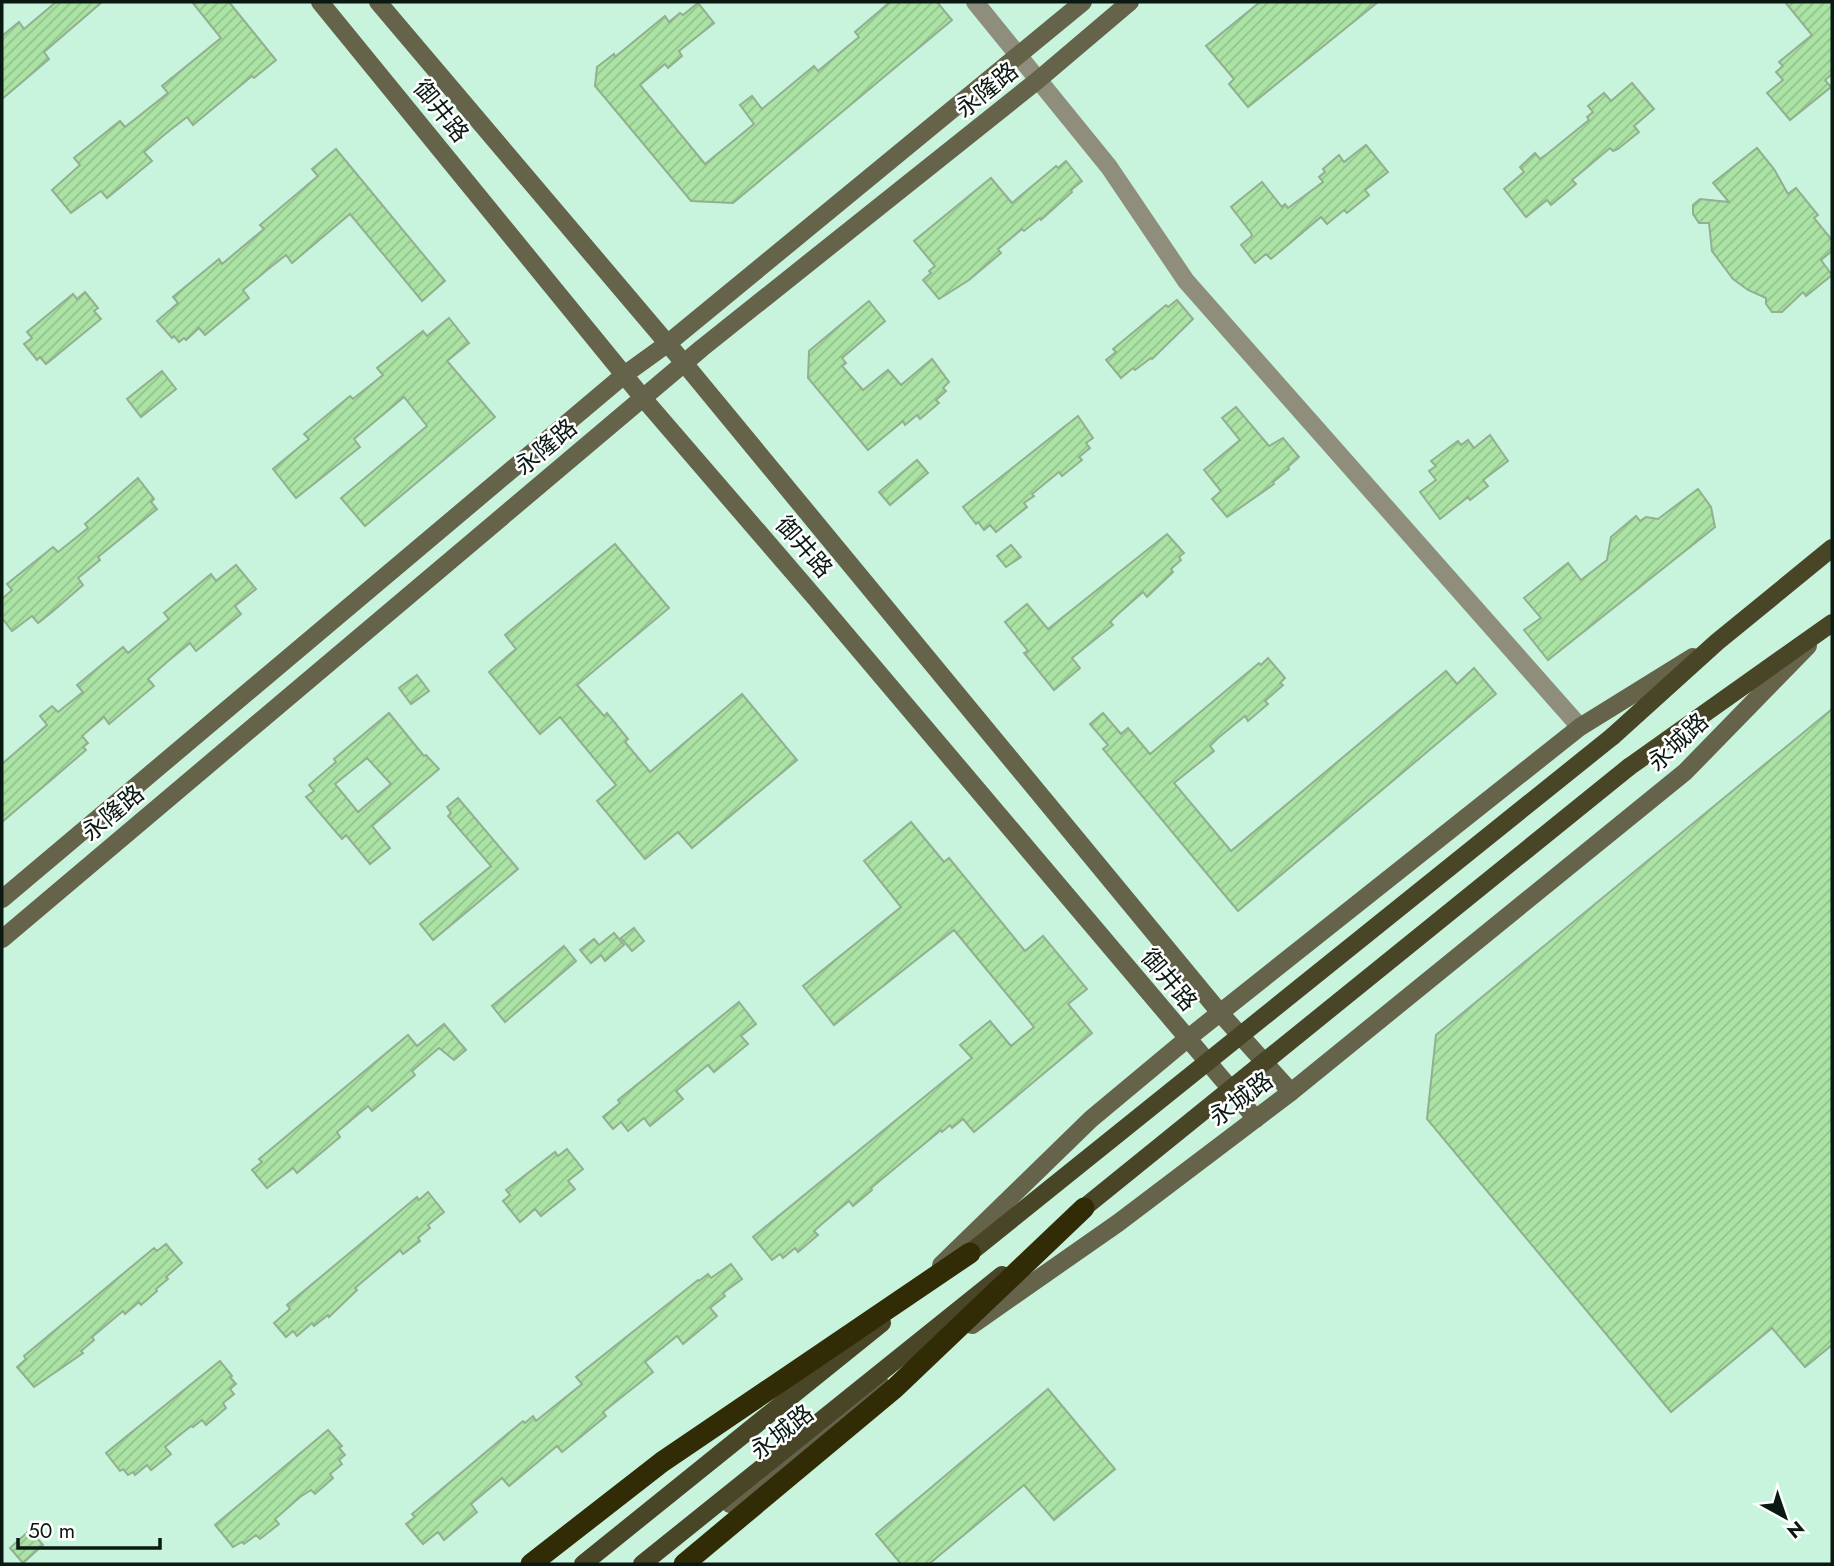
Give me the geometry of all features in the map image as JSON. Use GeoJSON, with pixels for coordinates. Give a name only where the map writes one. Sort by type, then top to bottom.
{"type":"FeatureCollection","features":[{"type":"Feature","properties":{"kind":"highway"},"geometry":{"type":"LineString","coordinates":[[684,1564],[895,1388],[1084,1208]]}},
{"type":"Feature","properties":{"kind":"highway"},"geometry":{"type":"LineString","coordinates":[[531,1564],[662,1462],[970,1252]]}},
{"type":"Feature","properties":{"kind":"main road","name":"永城路"},"geometry":{"type":"LineString","coordinates":[[583,1564],[1613,736],[1717,642],[1832,548]]}},
{"type":"Feature","properties":{"kind":"main road","name":"永城路"},"geometry":{"type":"LineString","coordinates":[[642,1564],[1629,767],[1828,626]]}},
{"type":"Feature","properties":{"kind":"street","name":"御井路"},"geometry":{"type":"LineString","coordinates":[[320,2],[643,398],[1256,1119]]}},
{"type":"Feature","properties":{"kind":"street","name":"御井路"},"geometry":{"type":"LineString","coordinates":[[378,2],[684,363],[1221,1014],[1291,1092]]}},
{"type":"Feature","properties":{"kind":"street"},"geometry":{"type":"LineString","coordinates":[[975,2],[1109,167],[1186,281],[1580,727]]}},
{"type":"Feature","properties":{"kind":"street","name":"永隆路"},"geometry":{"type":"LineString","coordinates":[[2,899],[624,375],[667,344],[1083,2]]}},
{"type":"Feature","properties":{"kind":"street","name":"永隆路"},"geometry":{"type":"LineString","coordinates":[[2,939],[684,363],[1038,80],[1130,2]]}},
{"type":"Feature","properties":{"kind":"street","name":"永城路"},"geometry":{"type":"LineString","coordinates":[[653,1564],[857,1405],[1118,1223],[1291,1092],[1685,772],[1828,626]]}},
{"type":"Feature","properties":{"kind":"street","name":"永城路"},"geometry":{"type":"LineString","coordinates":[[574,1564],[856,1339],[942,1264],[1091,1119],[1187,1040],[1580,727],[1717,642]]}},
{"type":"Feature","properties":{"kind":"building"},"geometry":{"type":"Polygon","coordinates":[[[56,2],[102,2],[44,52],[49,59],[2,99],[2,36],[19,22],[24,29],[56,2]]]}},
{"type":"Feature","properties":{"kind":"building"},"geometry":{"type":"Polygon","coordinates":[[[192,2],[229,2],[276,60],[254,78],[252,76],[193,125],[187,117],[164,135],[144,152],[152,161],[107,198],[101,191],[71,213],[52,190],[80,165],[74,158],[120,121],[125,127],[168,93],[162,86],[221,38],[192,2]]]}},
{"type":"Feature","properties":{"kind":"building"},"geometry":{"type":"Polygon","coordinates":[[[890,2],[937,2],[952,20],[733,203],[691,201],[595,86],[597,67],[614,54],[615,57],[665,16],[669,22],[698,3],[714,23],[679,51],[682,56],[668,68],[665,64],[640,85],[705,164],[754,124],[740,105],[752,96],[762,109],[814,66],[818,71],[859,37],[855,32],[890,2]]]}},
{"type":"Feature","properties":{"kind":"building"},"geometry":{"type":"Polygon","coordinates":[[[1260,2],[1378,2],[1248,107],[1229,84],[1234,79],[1206,46],[1260,2]]]}},
{"type":"Feature","properties":{"kind":"building"},"geometry":{"type":"Polygon","coordinates":[[[1785,2],[1832,2],[1832,74],[1825,80],[1831,87],[1790,120],[1767,93],[1783,80],[1776,72],[1783,66],[1779,62],[1812,35],[1785,2]]]}},
{"type":"Feature","properties":{"kind":"building"},"geometry":{"type":"Polygon","coordinates":[[[1632,83],[1654,109],[1634,126],[1639,132],[1618,149],[1613,151],[1610,148],[1572,180],[1576,184],[1551,205],[1547,200],[1526,217],[1504,189],[1524,172],[1520,167],[1535,153],[1540,159],[1589,120],[1587,117],[1593,112],[1588,106],[1604,93],[1611,101],[1632,83]]]}},
{"type":"Feature","properties":{"kind":"building"},"geometry":{"type":"Polygon","coordinates":[[[1366,145],[1388,172],[1365,190],[1369,195],[1347,213],[1344,210],[1327,224],[1321,217],[1271,259],[1266,254],[1255,263],[1241,245],[1252,236],[1251,233],[1231,207],[1262,182],[1282,207],[1285,204],[1288,208],[1323,182],[1319,177],[1325,172],[1323,169],[1339,155],[1344,162],[1366,145]]]}},
{"type":"Feature","properties":{"kind":"building"},"geometry":{"type":"Polygon","coordinates":[[[1757,148],[1774,169],[1788,194],[1796,188],[1818,215],[1814,218],[1832,240],[1832,251],[1821,260],[1832,275],[1806,296],[1803,292],[1782,312],[1772,312],[1766,304],[1766,298],[1733,279],[1712,251],[1709,223],[1699,223],[1693,214],[1693,205],[1700,199],[1729,202],[1713,183],[1757,148]]]}},
{"type":"Feature","properties":{"kind":"building"},"geometry":{"type":"Polygon","coordinates":[[[336,149],[445,281],[422,301],[350,214],[292,263],[286,255],[243,290],[249,298],[205,335],[199,328],[186,340],[184,338],[179,342],[174,336],[172,338],[157,321],[178,303],[173,297],[219,259],[222,264],[264,229],[260,225],[318,176],[312,169],[336,149]]]}},
{"type":"Feature","properties":{"kind":"building"},"geometry":{"type":"Polygon","coordinates":[[[1066,161],[1082,181],[1072,192],[1041,220],[1040,218],[1024,231],[1022,229],[998,249],[1001,253],[969,280],[939,299],[923,280],[935,266],[914,241],[991,178],[1012,203],[1056,166],[1058,168],[1066,161]]]}},
{"type":"Feature","properties":{"kind":"building"},"geometry":{"type":"Polygon","coordinates":[[[85,292],[98,308],[94,311],[101,319],[46,364],[40,357],[37,360],[24,344],[32,338],[27,332],[73,294],[77,299],[85,292]]]}},
{"type":"Feature","properties":{"kind":"building"},"geometry":{"type":"Polygon","coordinates":[[[1177,300],[1193,319],[1152,359],[1135,370],[1133,368],[1121,378],[1106,360],[1116,352],[1113,349],[1166,305],[1168,307],[1177,300]]]}},
{"type":"Feature","properties":{"kind":"building"},"geometry":{"type":"Polygon","coordinates":[[[869,301],[885,321],[842,358],[846,363],[842,366],[863,390],[888,370],[901,385],[932,359],[949,382],[943,388],[946,391],[936,400],[939,403],[920,419],[917,415],[905,425],[903,421],[868,450],[808,378],[809,351],[869,301]]]}},
{"type":"Feature","properties":{"kind":"building"},"geometry":{"type":"Polygon","coordinates":[[[449,318],[469,343],[447,361],[495,417],[365,526],[341,498],[427,426],[404,397],[354,439],[360,447],[296,498],[273,469],[309,439],[304,434],[350,396],[353,399],[383,375],[377,368],[423,331],[427,336],[449,318]]]}},
{"type":"Feature","properties":{"kind":"building"},"geometry":{"type":"Polygon","coordinates":[[[162,371],[176,389],[141,417],[127,399],[162,371]]]}},
{"type":"Feature","properties":{"kind":"building"},"geometry":{"type":"Polygon","coordinates":[[[1236,407],[1269,446],[1283,438],[1299,457],[1274,484],[1227,517],[1212,499],[1221,491],[1204,470],[1240,440],[1222,418],[1236,407]]]}},
{"type":"Feature","properties":{"kind":"building"},"geometry":{"type":"Polygon","coordinates":[[[1078,416],[1093,438],[1086,443],[1090,448],[1079,457],[1082,460],[1062,476],[1059,472],[1032,494],[1034,496],[1024,503],[1027,507],[996,532],[990,525],[984,530],[978,522],[976,524],[963,507],[1078,416]]]}},
{"type":"Feature","properties":{"kind":"building"},"geometry":{"type":"Polygon","coordinates":[[[1490,435],[1508,461],[1483,480],[1488,486],[1470,500],[1468,497],[1440,519],[1420,492],[1436,480],[1429,471],[1436,466],[1431,461],[1458,441],[1461,445],[1468,440],[1474,448],[1490,435]]]}},
{"type":"Feature","properties":{"kind":"building"},"geometry":{"type":"Polygon","coordinates":[[[917,460],[928,473],[890,505],[879,492],[917,460]]]}},
{"type":"Feature","properties":{"kind":"building"},"geometry":{"type":"Polygon","coordinates":[[[138,478],[154,499],[151,502],[157,509],[98,557],[100,560],[78,578],[83,585],[52,612],[38,623],[32,616],[12,631],[2,618],[2,599],[12,590],[7,584],[53,547],[58,552],[88,528],[85,524],[138,478]]]}},
{"type":"Feature","properties":{"kind":"building"},"geometry":{"type":"Polygon","coordinates":[[[1698,489],[1711,507],[1715,527],[1548,660],[1524,630],[1541,618],[1524,598],[1568,563],[1581,580],[1607,560],[1611,537],[1636,516],[1640,521],[1646,517],[1658,519],[1698,489]]]}},
{"type":"Feature","properties":{"kind":"building"},"geometry":{"type":"Polygon","coordinates":[[[1167,534],[1184,553],[1171,569],[1173,572],[1147,597],[1143,592],[1110,622],[1113,625],[1072,658],[1080,668],[1054,690],[1024,653],[1028,651],[1005,622],[1027,604],[1048,629],[1167,534]]]}},
{"type":"Feature","properties":{"kind":"building"},"geometry":{"type":"Polygon","coordinates":[[[615,544],[669,608],[577,685],[604,716],[607,713],[628,739],[625,742],[650,772],[742,694],[797,760],[692,848],[678,832],[645,859],[597,801],[616,785],[560,717],[540,734],[489,672],[516,649],[505,635],[615,544]]]}},
{"type":"Feature","properties":{"kind":"building"},"geometry":{"type":"Polygon","coordinates":[[[1011,545],[1021,557],[1006,567],[997,556],[1011,545]]]}},
{"type":"Feature","properties":{"kind":"building"},"geometry":{"type":"Polygon","coordinates":[[[236,565],[256,589],[235,606],[241,614],[196,651],[190,643],[167,662],[148,679],[154,686],[109,724],[104,717],[82,736],[88,743],[83,747],[86,750],[2,822],[2,764],[47,725],[40,716],[52,706],[58,712],[83,692],[77,685],[123,647],[128,653],[169,619],[164,613],[211,574],[216,581],[236,565]]]}},
{"type":"Feature","properties":{"kind":"building"},"geometry":{"type":"Polygon","coordinates":[[[1268,658],[1285,678],[1280,683],[1283,685],[1265,701],[1268,704],[1248,721],[1245,716],[1218,738],[1210,746],[1214,751],[1174,783],[1231,851],[1446,671],[1457,684],[1474,668],[1496,694],[1238,911],[1103,749],[1108,745],[1090,724],[1103,713],[1121,734],[1128,728],[1150,754],[1268,658]]]}},
{"type":"Feature","properties":{"kind":"building"},"geometry":{"type":"Polygon","coordinates":[[[417,675],[429,691],[411,704],[399,688],[417,675]]]}},
{"type":"Feature","properties":{"kind":"building"},"geometry":{"type":"Polygon","coordinates":[[[1832,709],[1832,1345],[1805,1367],[1772,1328],[1671,1412],[1427,1119],[1436,1035],[1832,709]]]}},
{"type":"Feature","properties":{"kind":"building"},"geometry":{"type":"Polygon","coordinates":[[[389,713],[424,756],[439,769],[372,826],[390,848],[370,864],[346,835],[342,839],[306,797],[314,791],[309,785],[336,762],[334,759],[389,713]],[[367,758],[335,784],[358,812],[391,784],[367,758]]]}},
{"type":"Feature","properties":{"kind":"building"},"geometry":{"type":"Polygon","coordinates":[[[458,798],[518,869],[433,940],[420,924],[491,866],[448,816],[451,813],[447,807],[458,798]]]}},
{"type":"Feature","properties":{"kind":"building"},"geometry":{"type":"Polygon","coordinates":[[[911,822],[944,862],[949,858],[1025,951],[1043,936],[1087,989],[1068,1004],[1092,1033],[974,1132],[963,1119],[952,1128],[950,1125],[942,1132],[941,1130],[853,1206],[849,1201],[823,1223],[814,1231],[818,1235],[798,1252],[795,1248],[783,1258],[780,1254],[772,1260],[753,1237],[972,1058],[960,1045],[990,1021],[1011,1046],[1034,1027],[954,930],[834,1025],[803,986],[901,907],[864,861],[911,822]]]}},
{"type":"Feature","properties":{"kind":"building"},"geometry":{"type":"Polygon","coordinates":[[[634,928],[644,941],[632,951],[621,938],[634,928]]]}},
{"type":"Feature","properties":{"kind":"building"},"geometry":{"type":"Polygon","coordinates":[[[614,933],[624,945],[605,961],[601,955],[591,963],[580,950],[594,939],[599,945],[614,933]]]}},
{"type":"Feature","properties":{"kind":"building"},"geometry":{"type":"Polygon","coordinates":[[[564,946],[576,961],[505,1022],[492,1006],[564,946]]]}},
{"type":"Feature","properties":{"kind":"building"},"geometry":{"type":"Polygon","coordinates":[[[739,1002],[756,1024],[741,1036],[748,1044],[714,1072],[708,1065],[676,1091],[683,1099],[650,1126],[644,1118],[628,1131],[621,1122],[613,1129],[603,1117],[620,1103],[618,1100],[739,1002]]]}},
{"type":"Feature","properties":{"kind":"building"},"geometry":{"type":"Polygon","coordinates":[[[444,1024],[466,1050],[454,1060],[439,1048],[412,1071],[415,1075],[372,1111],[368,1106],[337,1132],[340,1137],[297,1173],[293,1168],[267,1188],[252,1170],[262,1162],[259,1159],[408,1035],[417,1046],[444,1024]]]}},
{"type":"Feature","properties":{"kind":"building"},"geometry":{"type":"Polygon","coordinates":[[[567,1149],[583,1169],[568,1181],[575,1189],[541,1216],[535,1209],[520,1222],[503,1201],[510,1195],[506,1190],[555,1152],[558,1156],[567,1149]]]}},
{"type":"Feature","properties":{"kind":"building"},"geometry":{"type":"Polygon","coordinates":[[[428,1192],[444,1212],[428,1225],[430,1228],[418,1238],[420,1241],[403,1254],[400,1250],[355,1288],[357,1290],[329,1317],[328,1315],[314,1326],[312,1323],[297,1336],[293,1331],[286,1337],[274,1323],[290,1309],[287,1305],[417,1197],[419,1200],[428,1192]]]}},
{"type":"Feature","properties":{"kind":"building"},"geometry":{"type":"Polygon","coordinates":[[[166,1244],[182,1263],[166,1277],[168,1279],[157,1291],[141,1305],[139,1302],[125,1314],[123,1311],[92,1337],[94,1340],[81,1351],[83,1353],[34,1387],[17,1367],[26,1359],[24,1356],[154,1248],[157,1251],[166,1244]]]}},
{"type":"Feature","properties":{"kind":"building"},"geometry":{"type":"Polygon","coordinates":[[[731,1264],[742,1279],[723,1293],[725,1296],[710,1308],[717,1316],[683,1344],[677,1336],[645,1362],[653,1372],[603,1412],[606,1416],[562,1452],[557,1446],[509,1486],[502,1478],[471,1504],[477,1512],[444,1540],[438,1532],[423,1544],[406,1524],[415,1517],[412,1514],[523,1421],[525,1423],[533,1416],[536,1421],[582,1384],[576,1377],[698,1280],[708,1274],[711,1278],[731,1264]]]}},
{"type":"Feature","properties":{"kind":"building"},"geometry":{"type":"Polygon","coordinates":[[[220,1361],[236,1384],[230,1389],[234,1394],[223,1403],[226,1408],[206,1425],[202,1420],[191,1426],[165,1447],[171,1454],[151,1470],[147,1465],[135,1475],[133,1472],[128,1475],[123,1469],[120,1471],[106,1453],[220,1361]]]}},
{"type":"Feature","properties":{"kind":"building"},"geometry":{"type":"Polygon","coordinates":[[[1048,1389],[1115,1469],[1054,1520],[1024,1485],[929,1564],[901,1564],[876,1534],[1048,1389]]]}},
{"type":"Feature","properties":{"kind":"building"},"geometry":{"type":"Polygon","coordinates":[[[328,1430],[342,1446],[339,1448],[345,1455],[339,1460],[342,1464],[330,1474],[333,1478],[315,1494],[311,1490],[300,1497],[275,1519],[279,1524],[260,1539],[256,1535],[244,1544],[242,1542],[233,1547],[215,1525],[328,1430]]]}},
{"type":"Feature","properties":{"kind":"building"},"geometry":{"type":"Polygon","coordinates":[[[30,1530],[43,1545],[23,1563],[10,1548],[30,1530]]]}}]}
